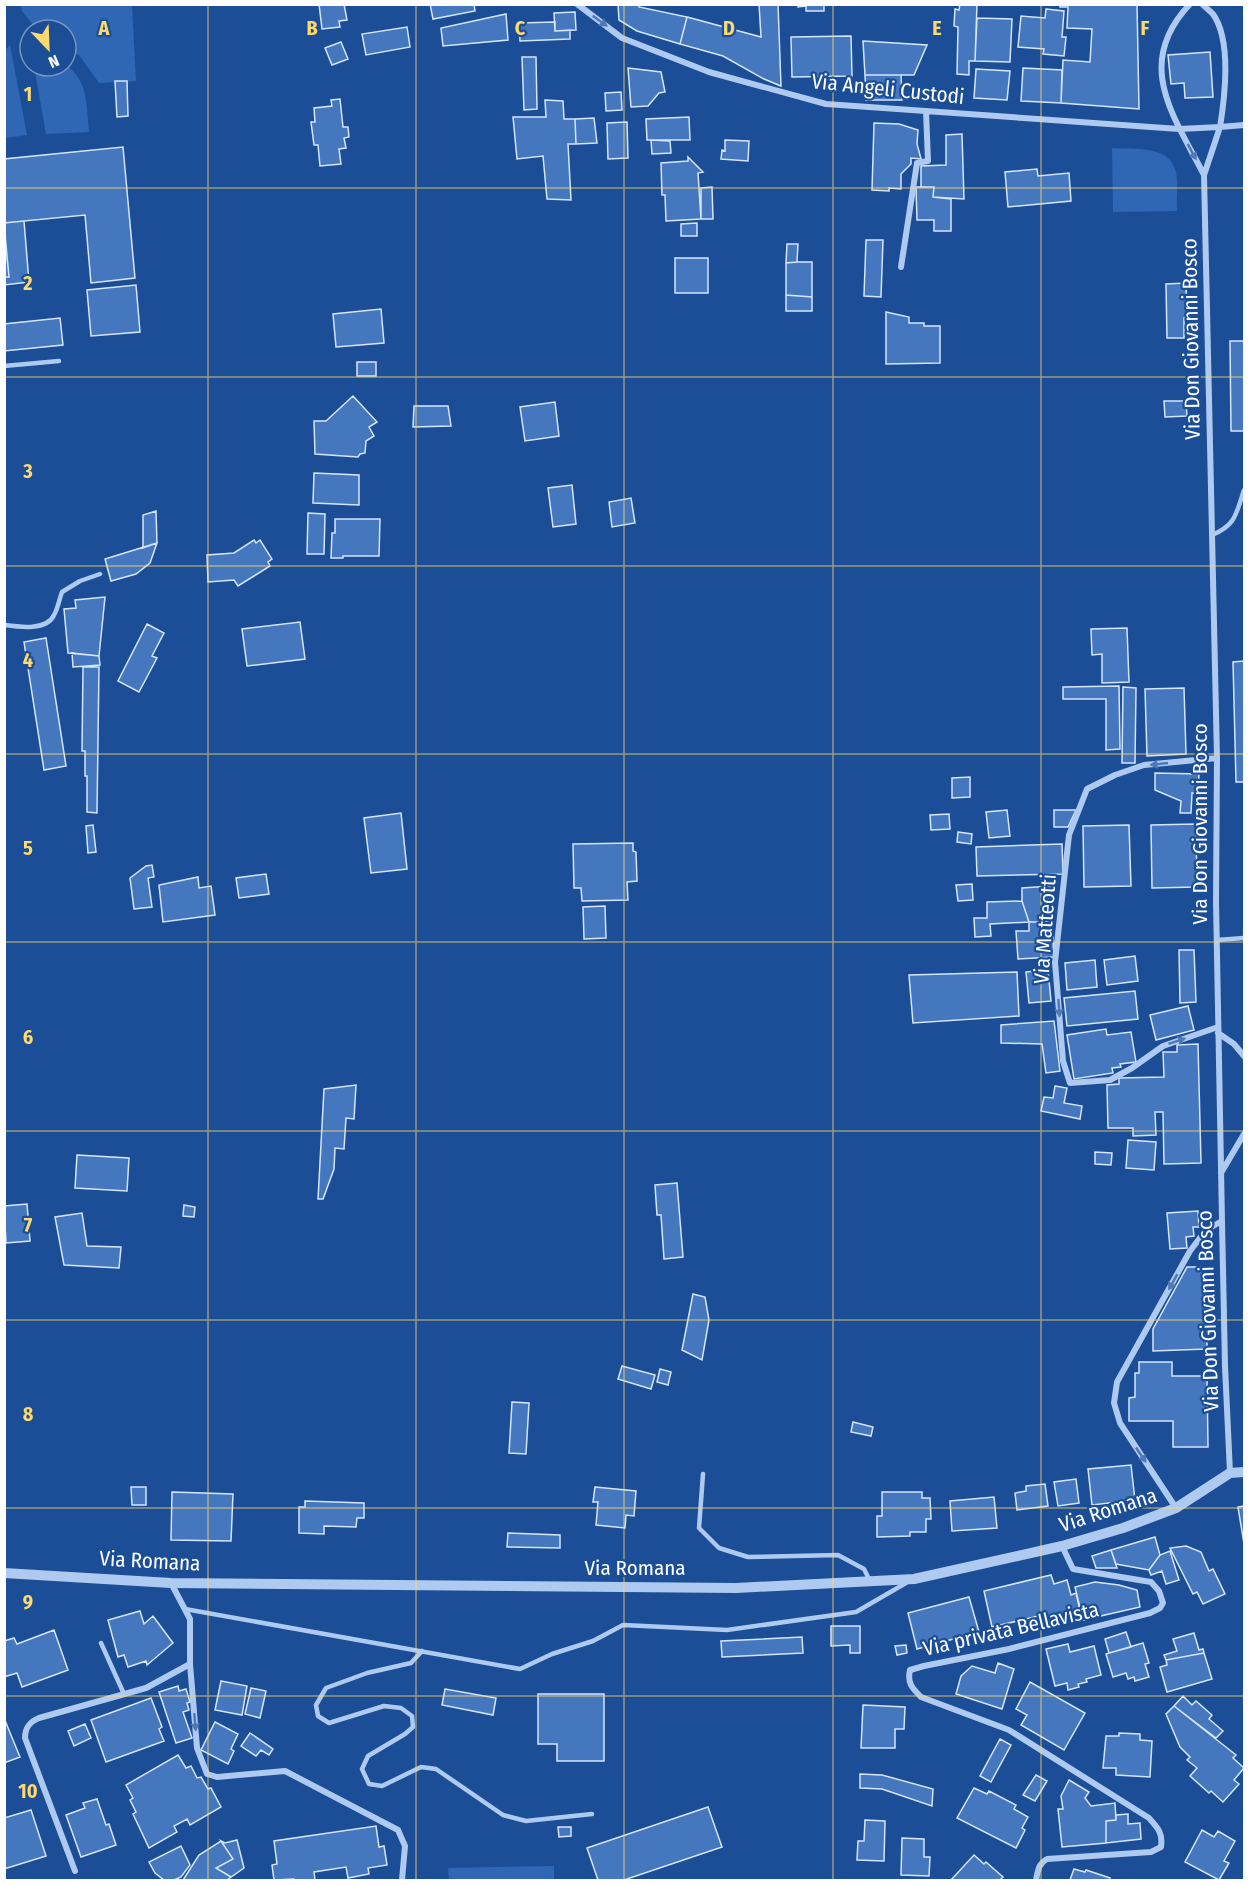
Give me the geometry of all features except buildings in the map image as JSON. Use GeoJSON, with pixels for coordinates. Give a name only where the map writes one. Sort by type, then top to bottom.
{"type":"FeatureCollection","features":[{"type":"Feature","properties":{"kind":"street","name":"Via Angeli Custodi"},"geometry":{"type":"LineString","coordinates":[[577,4],[622,38],[710,72],[826,104],[1179,129]]}},
{"type":"Feature","properties":{"kind":"street","name":"Via Don Giovanni Bosco"},"geometry":{"type":"LineString","coordinates":[[1190,4],[1180,15],[1163,46],[1161,83],[1179,129],[1204,175]]}},
{"type":"Feature","properties":{"kind":"street","name":"Via Don Giovanni Bosco"},"geometry":{"type":"LineString","coordinates":[[1202,4],[1213,14],[1223,41],[1224,98],[1220,127],[1204,175],[1217,758],[1218,1030],[1230,1473]]}},
{"type":"Feature","properties":{"kind":"street"},"geometry":{"type":"LineString","coordinates":[[901,267],[917,163],[928,161],[926,111]]}},
{"type":"Feature","properties":{"kind":"street"},"geometry":{"type":"LineString","coordinates":[[1179,129],[1245,125]]}},
{"type":"Feature","properties":{"kind":"street","name":"Via Matteotti"},"geometry":{"type":"LineString","coordinates":[[1217,758],[1144,765],[1114,775],[1087,789],[1069,835],[1055,962],[1063,1061],[1070,1083],[1110,1080],[1163,1046],[1218,1030]]}},
{"type":"Feature","properties":{"kind":"street"},"geometry":{"type":"LineString","coordinates":[[1218,1030],[1245,1056]]}},
{"type":"Feature","properties":{"kind":"street"},"geometry":{"type":"LineString","coordinates":[[1221,1173],[1245,1134]]}},
{"type":"Feature","properties":{"kind":"street"},"geometry":{"type":"LineString","coordinates":[[1176,1508],[1120,1423],[1114,1403],[1117,1382],[1190,1251],[1206,1230],[1222,1221]]}},
{"type":"Feature","properties":{"kind":"street","name":"Via Romana"},"geometry":{"type":"LineString","coordinates":[[4,1573],[171,1583],[736,1588],[914,1579],[1062,1546],[1123,1528],[1176,1508],[1230,1473],[1245,1472]]}},
{"type":"Feature","properties":{"kind":"street","name":"Via privata Bellavista"},"geometry":{"type":"LineString","coordinates":[[1036,1881],[1041,1862],[1047,1859],[1151,1852],[1161,1847],[1163,1838],[1159,1828],[1149,1818],[1010,1730],[921,1697],[911,1688],[908,1679],[910,1670],[924,1665],[1009,1649],[1150,1613],[1160,1608],[1163,1603],[1159,1591],[1151,1582],[1073,1569],[1062,1546]]}},
{"type":"Feature","properties":{"kind":"street"},"geometry":{"type":"LineString","coordinates":[[171,1583],[190,1619],[190,1664],[197,1748],[207,1774],[217,1777],[285,1771],[398,1830],[405,1846],[402,1881]]}},
{"type":"Feature","properties":{"kind":"street"},"geometry":{"type":"LineString","coordinates":[[75,1871],[25,1738],[26,1728],[39,1718],[146,1688],[190,1664]]}},
{"type":"Feature","properties":{"kind":"lane"},"geometry":{"type":"LineString","coordinates":[[4,366],[59,361]]}},
{"type":"Feature","properties":{"kind":"lane"},"geometry":{"type":"LineString","coordinates":[[1212,536],[1228,528],[1245,490]]}},
{"type":"Feature","properties":{"kind":"lane"},"geometry":{"type":"LineString","coordinates":[[4,625],[42,626],[53,618],[62,592],[80,581],[100,574]]}},
{"type":"Feature","properties":{"kind":"lane"},"geometry":{"type":"LineString","coordinates":[[1217,940],[1245,938]]}},
{"type":"Feature","properties":{"kind":"lane"},"geometry":{"type":"LineString","coordinates":[[703,1474],[699,1528],[719,1548],[748,1557],[838,1555],[864,1569],[870,1581]]}},
{"type":"Feature","properties":{"kind":"lane"},"geometry":{"type":"LineString","coordinates":[[185,1609],[520,1669],[552,1654],[593,1641],[622,1624],[727,1630],[856,1612],[914,1579]]}},
{"type":"Feature","properties":{"kind":"lane"},"geometry":{"type":"LineString","coordinates":[[101,1643],[124,1694]]}},
{"type":"Feature","properties":{"kind":"lane"},"geometry":{"type":"LineString","coordinates":[[423,1652],[411,1663],[367,1673],[326,1688],[316,1705],[318,1716],[330,1723],[384,1707],[401,1708],[412,1716],[413,1727],[368,1756],[362,1769],[369,1784],[382,1786],[421,1767],[436,1768],[503,1815],[526,1821],[592,1814]]}},
{"type":"Feature","properties":{"kind":"shaded area"},"geometry":{"type":"Polygon","coordinates":[[[21,5],[132,5],[136,81],[99,83],[78,55],[78,18],[28,18],[21,5]]]}},
{"type":"Feature","properties":{"kind":"shaded area"},"geometry":{"type":"Polygon","coordinates":[[[10,45],[27,135],[5,138],[5,51],[10,45]]]}},
{"type":"Feature","properties":{"kind":"shaded area"},"geometry":{"type":"Polygon","coordinates":[[[36,78],[78,78],[85,95],[89,132],[46,134],[36,78]]]}},
{"type":"Feature","properties":{"kind":"shaded area"},"geometry":{"type":"Polygon","coordinates":[[[1112,148],[1148,150],[1164,155],[1171,161],[1177,179],[1177,211],[1113,212],[1112,148]]]}},
{"type":"Feature","properties":{"kind":"shaded area"},"geometry":{"type":"Polygon","coordinates":[[[554,1866],[554,1880],[449,1880],[448,1868],[554,1866]]]}}]}
